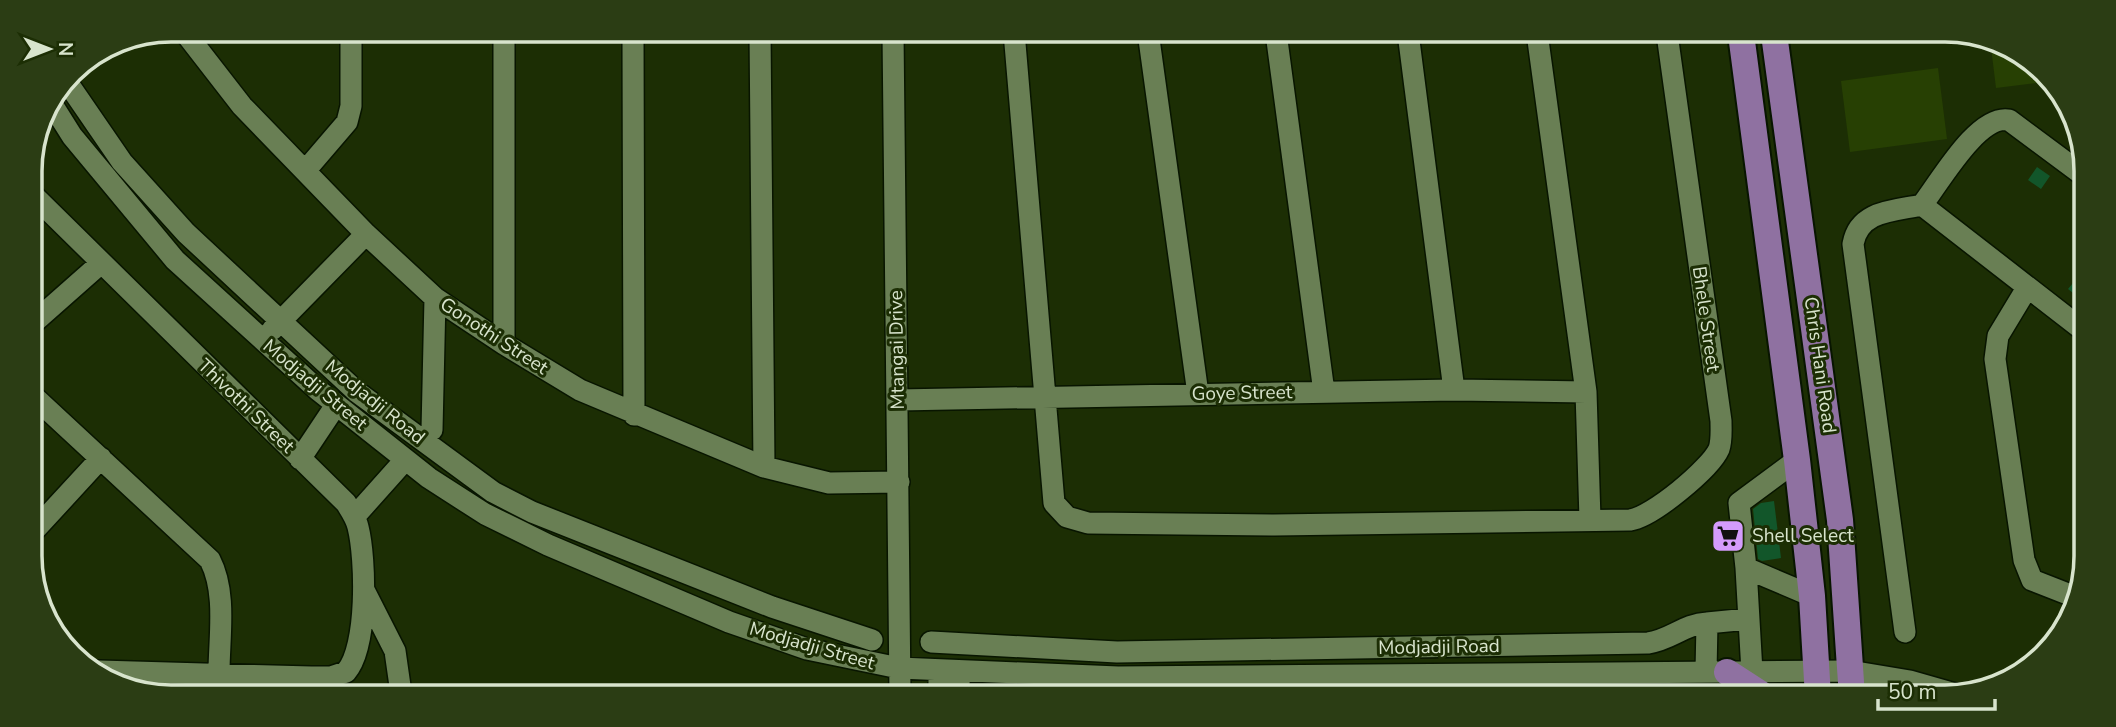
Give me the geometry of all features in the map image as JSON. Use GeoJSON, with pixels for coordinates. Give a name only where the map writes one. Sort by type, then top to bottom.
{"type":"FeatureCollection","features":[{"type":"Feature","properties":{"kind":"main road","name":"Chris Hani Road"},"geometry":{"type":"LineString","coordinates":[[1742,42],[1797,460],[1812,596],[1818,684]]}},
{"type":"Feature","properties":{"kind":"main road","name":"Chris Hani Road"},"geometry":{"type":"LineString","coordinates":[[1775,42],[1840,520],[1851,684]]}},
{"type":"Feature","properties":{"kind":"main road"},"geometry":{"type":"LineString","coordinates":[[1728,672],[1748,685]]}},
{"type":"Feature","properties":{"kind":"street","name":"Gonothi Street"},"geometry":{"type":"LineString","coordinates":[[192,42],[242,106],[366,234],[435,299],[504,344],[580,390],[634,415],[764,467],[829,483],[899,482]]}},
{"type":"Feature","properties":{"kind":"street"},"geometry":{"type":"LineString","coordinates":[[305,171],[348,122],[351,106],[351,42]]}},
{"type":"Feature","properties":{"kind":"street"},"geometry":{"type":"LineString","coordinates":[[504,344],[505,42]]}},
{"type":"Feature","properties":{"kind":"street"},"geometry":{"type":"LineString","coordinates":[[633,42],[634,415]]}},
{"type":"Feature","properties":{"kind":"street"},"geometry":{"type":"LineString","coordinates":[[761,42],[764,467]]}},
{"type":"Feature","properties":{"kind":"street","name":"Mtangai Drive"},"geometry":{"type":"LineString","coordinates":[[893,42],[900,685]]}},
{"type":"Feature","properties":{"kind":"street"},"geometry":{"type":"LineString","coordinates":[[1015,42],[1044,396]]}},
{"type":"Feature","properties":{"kind":"street"},"geometry":{"type":"LineString","coordinates":[[1149,42],[1198,394]]}},
{"type":"Feature","properties":{"kind":"street"},"geometry":{"type":"LineString","coordinates":[[1277,42],[1324,392]]}},
{"type":"Feature","properties":{"kind":"street"},"geometry":{"type":"LineString","coordinates":[[1409,42],[1454,390]]}},
{"type":"Feature","properties":{"kind":"street"},"geometry":{"type":"LineString","coordinates":[[1538,42],[1586,392],[1590,519]]}},
{"type":"Feature","properties":{"kind":"street","name":"Bhele Street"},"geometry":{"type":"LineString","coordinates":[[1044,396],[1054,503],[1075,522],[1274,525],[1630,520],[1644,516],[1714,458],[1721,441],[1721,421],[1668,42]]}},
{"type":"Feature","properties":{"kind":"street","name":"Modjadji Road"},"geometry":{"type":"LineString","coordinates":[[72,89],[122,162],[186,233],[357,392],[493,492],[532,512],[772,607],[872,640]]}},
{"type":"Feature","properties":{"kind":"street","name":"Modjadji Street"},"geometry":{"type":"LineString","coordinates":[[57,111],[72,136],[175,260],[336,405],[405,460],[495,519],[548,544],[761,633],[807,649],[900,668],[1118,677],[1458,685],[1728,672],[1818,684],[1910,681],[1924,685]]}},
{"type":"Feature","properties":{"kind":"street"},"geometry":{"type":"LineString","coordinates":[[1905,632],[1853,244],[1859,226],[1866,219],[1922,205],[1979,130],[1994,119],[2009,120],[2074,168]]}},
{"type":"Feature","properties":{"kind":"street","name":"Thivothi Street"},"geometry":{"type":"LineString","coordinates":[[42,204],[355,516]]}},
{"type":"Feature","properties":{"kind":"street"},"geometry":{"type":"LineString","coordinates":[[1922,205],[2074,323]]}},
{"type":"Feature","properties":{"kind":"street"},"geometry":{"type":"LineString","coordinates":[[262,340],[366,234]]}},
{"type":"Feature","properties":{"kind":"street"},"geometry":{"type":"LineString","coordinates":[[42,315],[100,264]]}},
{"type":"Feature","properties":{"kind":"street"},"geometry":{"type":"LineString","coordinates":[[2027,288],[1998,336],[1995,359],[2024,560],[2032,580],[2068,594]]}},
{"type":"Feature","properties":{"kind":"street"},"geometry":{"type":"LineString","coordinates":[[432,430],[435,299]]}},
{"type":"Feature","properties":{"kind":"street","name":"Goye Street"},"geometry":{"type":"LineString","coordinates":[[898,400],[1454,390],[1586,392]]}},
{"type":"Feature","properties":{"kind":"street"},"geometry":{"type":"LineString","coordinates":[[42,404],[210,561],[218,575],[220,597],[219,673]]}},
{"type":"Feature","properties":{"kind":"street"},"geometry":{"type":"LineString","coordinates":[[300,459],[336,405]]}},
{"type":"Feature","properties":{"kind":"street"},"geometry":{"type":"LineString","coordinates":[[42,522],[101,458]]}},
{"type":"Feature","properties":{"kind":"street"},"geometry":{"type":"LineString","coordinates":[[113,671],[331,677],[350,668],[358,652],[363,588],[359,530],[355,516],[405,460]]}},
{"type":"Feature","properties":{"kind":"street"},"geometry":{"type":"LineString","coordinates":[[1728,672],[1748,619],[1739,503],[1797,460]]}},
{"type":"Feature","properties":{"kind":"street"},"geometry":{"type":"LineString","coordinates":[[1746,568],[1812,596]]}},
{"type":"Feature","properties":{"kind":"street"},"geometry":{"type":"LineString","coordinates":[[363,588],[395,651],[400,685]]}},
{"type":"Feature","properties":{"kind":"street"},"geometry":{"type":"LineString","coordinates":[[761,633],[772,607]]}},
{"type":"Feature","properties":{"kind":"street","name":"Modjadji Road"},"geometry":{"type":"LineString","coordinates":[[931,642],[1117,652],[1648,643],[1672,637],[1693,623],[1748,619]]}},
{"type":"Feature","properties":{"kind":"street"},"geometry":{"type":"LineString","coordinates":[[1707,623],[1728,672]]}},
{"type":"Feature","properties":{"kind":"street"},"geometry":{"type":"LineString","coordinates":[[1117,652],[1118,677]]}},
{"type":"Feature","properties":{"kind":"street"},"geometry":{"type":"LineString","coordinates":[[943,685],[949,671]]}},
{"type":"Feature","properties":{"kind":"street"},"geometry":{"type":"LineString","coordinates":[[949,671],[954,685]]}},
{"type":"Feature","properties":{"kind":"green space"},"geometry":{"type":"Polygon","coordinates":[[[1991,51],[2010,59],[2039,83],[1996,88],[1991,51]]]}},
{"type":"Feature","properties":{"kind":"green space"},"geometry":{"type":"Polygon","coordinates":[[[1938,68],[1947,139],[1850,152],[1841,81],[1938,68]]]}},
{"type":"Feature","properties":{"kind":"building"},"geometry":{"type":"Polygon","coordinates":[[[2037,167],[2050,176],[2041,189],[2028,180],[2037,167]]]}},
{"type":"Feature","properties":{"kind":"building"},"geometry":{"type":"Polygon","coordinates":[[[2074,282],[2074,294],[2068,289],[2074,282]]]}},
{"type":"Feature","properties":{"kind":"building"},"geometry":{"type":"Polygon","coordinates":[[[1774,501],[1781,558],[1762,561],[1758,559],[1753,509],[1761,503],[1774,501]]]}},
{"type":"Feature","properties":{"kind":"place","name":"Shell Select"},"geometry":{"type":"Point","coordinates":[1728,536]}}]}
